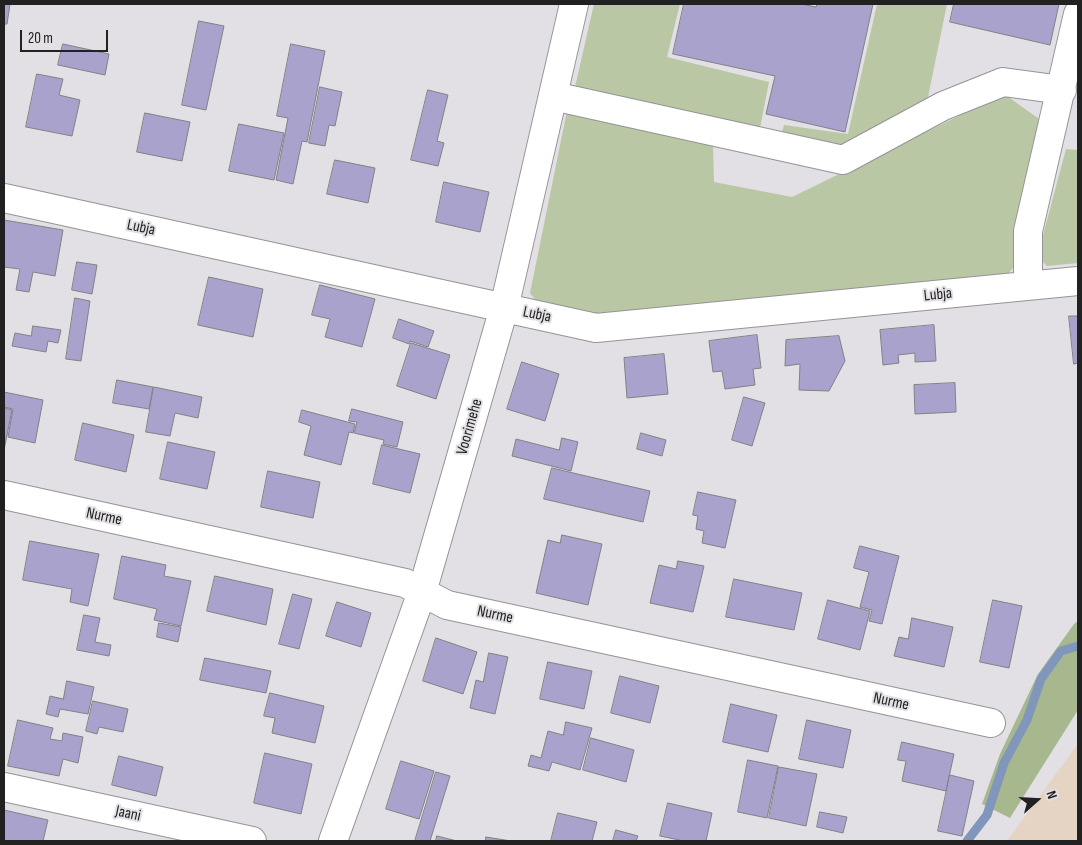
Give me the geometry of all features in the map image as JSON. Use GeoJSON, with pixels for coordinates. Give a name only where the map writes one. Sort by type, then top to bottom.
{"type":"FeatureCollection","features":[{"type":"Feature","properties":{"kind":"street","name":"Voorimehe"},"geometry":{"type":"LineString","coordinates":[[333,841],[422,592],[504,308],[574,4]]}},
{"type":"Feature","properties":{"kind":"street"},"geometry":{"type":"LineString","coordinates":[[1028,286],[1028,231],[1078,14]]}},
{"type":"Feature","properties":{"kind":"street"},"geometry":{"type":"LineString","coordinates":[[553,96],[843,160],[943,106],[1003,82],[1062,90]]}},
{"type":"Feature","properties":{"kind":"street","name":"Lubja"},"geometry":{"type":"LineString","coordinates":[[4,198],[596,328],[1078,281]]}},
{"type":"Feature","properties":{"kind":"street","name":"Nurme"},"geometry":{"type":"LineString","coordinates":[[4,495],[405,583],[447,604],[991,723]]}},
{"type":"Feature","properties":{"kind":"street","name":"Jaani"},"geometry":{"type":"LineString","coordinates":[[4,787],[252,841]]}},
{"type":"Feature","properties":{"kind":"shaded area"},"geometry":{"type":"Polygon","coordinates":[[[1077,745],[1078,841],[1007,841],[1077,745]]]}},
{"type":"Feature","properties":{"kind":"green space"},"geometry":{"type":"Polygon","coordinates":[[[594,4],[680,4],[667,57],[769,82],[759,133],[575,87],[594,4]]]}},
{"type":"Feature","properties":{"kind":"green space"},"geometry":{"type":"Polygon","coordinates":[[[877,4],[947,4],[926,107],[847,146],[781,136],[784,125],[848,134],[877,4]]]}},
{"type":"Feature","properties":{"kind":"green space"},"geometry":{"type":"Polygon","coordinates":[[[1004,94],[1042,121],[1017,262],[1007,276],[604,316],[540,306],[530,293],[567,111],[713,144],[714,182],[792,197],[1004,94]]]}},
{"type":"Feature","properties":{"kind":"green space"},"geometry":{"type":"Polygon","coordinates":[[[1066,149],[1078,150],[1078,263],[1047,266],[1041,260],[1042,239],[1066,149]]]}},
{"type":"Feature","properties":{"kind":"green space"},"geometry":{"type":"Polygon","coordinates":[[[1078,621],[1078,710],[1010,818],[982,804],[1000,754],[1038,674],[1078,621]]]}},
{"type":"Feature","properties":{"kind":"building"},"geometry":{"type":"Polygon","coordinates":[[[4,4],[10,4],[7,24],[4,24],[4,4]]]}},
{"type":"Feature","properties":{"kind":"building"},"geometry":{"type":"Polygon","coordinates":[[[684,4],[801,4],[816,7],[817,4],[873,4],[845,132],[766,114],[775,76],[673,54],[684,4]]]}},
{"type":"Feature","properties":{"kind":"building"},"geometry":{"type":"Polygon","coordinates":[[[954,4],[1059,4],[1050,45],[950,22],[954,4]]]}},
{"type":"Feature","properties":{"kind":"building"},"geometry":{"type":"Polygon","coordinates":[[[199,21],[224,26],[206,110],[182,105],[199,21]]]}},
{"type":"Feature","properties":{"kind":"building"},"geometry":{"type":"Polygon","coordinates":[[[63,44],[109,54],[105,75],[58,65],[63,44]]]}},
{"type":"Feature","properties":{"kind":"building"},"geometry":{"type":"Polygon","coordinates":[[[291,44],[325,51],[307,142],[302,141],[293,184],[276,180],[288,118],[277,116],[291,44]]]}},
{"type":"Feature","properties":{"kind":"building"},"geometry":{"type":"Polygon","coordinates":[[[37,74],[63,79],[59,95],[80,100],[72,136],[26,127],[37,74]]]}},
{"type":"Feature","properties":{"kind":"building"},"geometry":{"type":"Polygon","coordinates":[[[320,87],[342,92],[335,126],[329,125],[325,146],[309,143],[320,87]]]}},
{"type":"Feature","properties":{"kind":"building"},"geometry":{"type":"Polygon","coordinates":[[[428,90],[448,95],[437,141],[444,143],[438,166],[411,160],[428,90]]]}},
{"type":"Feature","properties":{"kind":"building"},"geometry":{"type":"Polygon","coordinates":[[[145,113],[190,122],[182,161],[137,152],[145,113]]]}},
{"type":"Feature","properties":{"kind":"building"},"geometry":{"type":"Polygon","coordinates":[[[239,124],[284,133],[274,180],[229,171],[239,124]]]}},
{"type":"Feature","properties":{"kind":"building"},"geometry":{"type":"Polygon","coordinates":[[[335,160],[375,168],[368,203],[327,194],[335,160]]]}},
{"type":"Feature","properties":{"kind":"building"},"geometry":{"type":"Polygon","coordinates":[[[444,182],[489,192],[480,232],[436,222],[444,182]]]}},
{"type":"Feature","properties":{"kind":"building"},"geometry":{"type":"Polygon","coordinates":[[[4,220],[63,230],[55,276],[33,272],[29,292],[16,290],[20,269],[4,267],[4,220]]]}},
{"type":"Feature","properties":{"kind":"building"},"geometry":{"type":"Polygon","coordinates":[[[77,262],[97,265],[92,294],[72,290],[77,262]]]}},
{"type":"Feature","properties":{"kind":"building"},"geometry":{"type":"Polygon","coordinates":[[[209,277],[263,289],[253,337],[198,325],[209,277]]]}},
{"type":"Feature","properties":{"kind":"building"},"geometry":{"type":"Polygon","coordinates":[[[320,285],[375,299],[362,347],[325,337],[330,319],[312,315],[320,285]]]}},
{"type":"Feature","properties":{"kind":"building"},"geometry":{"type":"Polygon","coordinates":[[[75,298],[90,301],[81,361],[66,359],[75,298]]]}},
{"type":"Feature","properties":{"kind":"building"},"geometry":{"type":"Polygon","coordinates":[[[1069,316],[1078,316],[1078,363],[1074,364],[1069,316]]]}},
{"type":"Feature","properties":{"kind":"building"},"geometry":{"type":"Polygon","coordinates":[[[399,319],[434,331],[428,347],[410,341],[409,344],[393,338],[399,319]]]}},
{"type":"Feature","properties":{"kind":"building"},"geometry":{"type":"Polygon","coordinates":[[[934,325],[936,361],[915,362],[915,353],[898,355],[899,363],[883,365],[880,330],[934,325]]]}},
{"type":"Feature","properties":{"kind":"building"},"geometry":{"type":"Polygon","coordinates":[[[33,326],[61,330],[58,343],[48,341],[46,352],[12,346],[15,333],[31,336],[33,326]]]}},
{"type":"Feature","properties":{"kind":"building"},"geometry":{"type":"Polygon","coordinates":[[[757,335],[761,368],[753,369],[755,385],[725,389],[722,371],[713,372],[709,341],[757,335]]]}},
{"type":"Feature","properties":{"kind":"building"},"geometry":{"type":"Polygon","coordinates":[[[839,336],[845,361],[829,391],[799,390],[800,364],[785,366],[786,340],[839,336]]]}},
{"type":"Feature","properties":{"kind":"building"},"geometry":{"type":"Polygon","coordinates":[[[411,343],[450,355],[436,399],[397,386],[411,343]]]}},
{"type":"Feature","properties":{"kind":"building"},"geometry":{"type":"Polygon","coordinates":[[[664,354],[668,394],[627,398],[624,358],[664,354]]]}},
{"type":"Feature","properties":{"kind":"building"},"geometry":{"type":"Polygon","coordinates":[[[522,362],[559,374],[545,421],[507,409],[522,362]]]}},
{"type":"Feature","properties":{"kind":"building"},"geometry":{"type":"Polygon","coordinates":[[[117,380],[153,387],[149,409],[113,403],[117,380]]]}},
{"type":"Feature","properties":{"kind":"building"},"geometry":{"type":"Polygon","coordinates":[[[955,383],[956,412],[915,414],[914,385],[955,383]]]}},
{"type":"Feature","properties":{"kind":"building"},"geometry":{"type":"Polygon","coordinates":[[[154,387],[202,397],[198,418],[175,413],[170,436],[146,432],[154,387]]]}},
{"type":"Feature","properties":{"kind":"building"},"geometry":{"type":"Polygon","coordinates":[[[4,392],[43,400],[35,443],[8,437],[13,409],[4,407],[4,392]]]}},
{"type":"Feature","properties":{"kind":"building"},"geometry":{"type":"Polygon","coordinates":[[[744,397],[765,403],[752,446],[732,440],[744,397]]]}},
{"type":"Feature","properties":{"kind":"building"},"geometry":{"type":"Polygon","coordinates":[[[4,408],[12,410],[4,450],[4,408]]]}},
{"type":"Feature","properties":{"kind":"building"},"geometry":{"type":"Polygon","coordinates":[[[352,409],[403,422],[397,447],[383,444],[384,440],[354,433],[357,422],[349,421],[352,409]]]}},
{"type":"Feature","properties":{"kind":"building"},"geometry":{"type":"Polygon","coordinates":[[[302,410],[355,424],[353,433],[349,432],[341,465],[304,455],[311,426],[299,422],[302,410]]]}},
{"type":"Feature","properties":{"kind":"building"},"geometry":{"type":"Polygon","coordinates":[[[83,423],[134,435],[126,472],[75,460],[83,423]]]}},
{"type":"Feature","properties":{"kind":"building"},"geometry":{"type":"Polygon","coordinates":[[[641,433],[666,440],[662,456],[637,449],[641,433]]]}},
{"type":"Feature","properties":{"kind":"building"},"geometry":{"type":"Polygon","coordinates":[[[562,438],[578,442],[571,471],[512,456],[516,439],[559,450],[562,438]]]}},
{"type":"Feature","properties":{"kind":"building"},"geometry":{"type":"Polygon","coordinates":[[[168,442],[215,452],[207,489],[160,479],[168,442]]]}},
{"type":"Feature","properties":{"kind":"building"},"geometry":{"type":"Polygon","coordinates":[[[382,445],[420,454],[410,493],[373,484],[382,445]]]}},
{"type":"Feature","properties":{"kind":"building"},"geometry":{"type":"Polygon","coordinates":[[[552,468],[650,491],[643,522],[544,499],[552,468]]]}},
{"type":"Feature","properties":{"kind":"building"},"geometry":{"type":"Polygon","coordinates":[[[268,471],[320,482],[313,518],[261,507],[268,471]]]}},
{"type":"Feature","properties":{"kind":"building"},"geometry":{"type":"Polygon","coordinates":[[[698,492],[736,500],[725,548],[702,543],[704,531],[696,529],[698,516],[693,515],[698,492]]]}},
{"type":"Feature","properties":{"kind":"building"},"geometry":{"type":"Polygon","coordinates":[[[562,535],[602,544],[588,605],[536,593],[548,540],[560,543],[562,535]]]}},
{"type":"Feature","properties":{"kind":"building"},"geometry":{"type":"Polygon","coordinates":[[[30,541],[99,554],[88,606],[70,602],[72,589],[23,580],[30,541]]]}},
{"type":"Feature","properties":{"kind":"building"},"geometry":{"type":"Polygon","coordinates":[[[860,546],[899,556],[882,624],[869,621],[872,610],[860,607],[869,572],[854,568],[860,546]]]}},
{"type":"Feature","properties":{"kind":"building"},"geometry":{"type":"Polygon","coordinates":[[[122,556],[166,565],[164,576],[191,581],[181,626],[154,620],[157,609],[114,599],[122,556]]]}},
{"type":"Feature","properties":{"kind":"building"},"geometry":{"type":"Polygon","coordinates":[[[678,561],[704,566],[693,612],[650,603],[659,565],[676,569],[678,561]]]}},
{"type":"Feature","properties":{"kind":"building"},"geometry":{"type":"Polygon","coordinates":[[[215,576],[273,589],[266,625],[207,611],[215,576]]]}},
{"type":"Feature","properties":{"kind":"building"},"geometry":{"type":"Polygon","coordinates":[[[734,579],[802,593],[794,630],[726,617],[734,579]]]}},
{"type":"Feature","properties":{"kind":"building"},"geometry":{"type":"Polygon","coordinates":[[[293,594],[312,599],[299,649],[279,644],[293,594]]]}},
{"type":"Feature","properties":{"kind":"building"},"geometry":{"type":"Polygon","coordinates":[[[828,600],[870,611],[860,650],[818,639],[828,600]]]}},
{"type":"Feature","properties":{"kind":"building"},"geometry":{"type":"Polygon","coordinates":[[[993,600],[1022,606],[1009,668],[980,662],[993,600]]]}},
{"type":"Feature","properties":{"kind":"building"},"geometry":{"type":"Polygon","coordinates":[[[337,602],[371,613],[361,647],[326,636],[337,602]]]}},
{"type":"Feature","properties":{"kind":"building"},"geometry":{"type":"Polygon","coordinates":[[[84,615],[100,618],[95,642],[111,645],[109,656],[77,650],[84,615]]]}},
{"type":"Feature","properties":{"kind":"building"},"geometry":{"type":"Polygon","coordinates":[[[912,618],[953,627],[944,667],[894,656],[899,637],[908,639],[912,618]]]}},
{"type":"Feature","properties":{"kind":"building"},"geometry":{"type":"Polygon","coordinates":[[[159,623],[181,627],[178,642],[157,637],[159,623]]]}},
{"type":"Feature","properties":{"kind":"building"},"geometry":{"type":"Polygon","coordinates":[[[436,638],[477,652],[463,694],[423,681],[436,638]]]}},
{"type":"Feature","properties":{"kind":"building"},"geometry":{"type":"Polygon","coordinates":[[[489,653],[508,657],[495,714],[470,708],[476,680],[483,682],[489,653]]]}},
{"type":"Feature","properties":{"kind":"building"},"geometry":{"type":"Polygon","coordinates":[[[205,658],[271,671],[266,693],[200,680],[205,658]]]}},
{"type":"Feature","properties":{"kind":"building"},"geometry":{"type":"Polygon","coordinates":[[[548,662],[592,671],[584,709],[540,699],[548,662]]]}},
{"type":"Feature","properties":{"kind":"building"},"geometry":{"type":"Polygon","coordinates":[[[620,676],[659,686],[650,723],[611,713],[620,676]]]}},
{"type":"Feature","properties":{"kind":"building"},"geometry":{"type":"Polygon","coordinates":[[[67,681],[94,687],[88,714],[60,709],[58,717],[46,714],[50,696],[63,699],[67,681]]]}},
{"type":"Feature","properties":{"kind":"building"},"geometry":{"type":"Polygon","coordinates":[[[270,693],[324,706],[315,743],[272,733],[275,718],[264,716],[270,693]]]}},
{"type":"Feature","properties":{"kind":"building"},"geometry":{"type":"Polygon","coordinates":[[[93,701],[128,709],[123,732],[99,727],[97,734],[86,731],[93,701]]]}},
{"type":"Feature","properties":{"kind":"building"},"geometry":{"type":"Polygon","coordinates":[[[731,704],[777,715],[768,752],[723,742],[731,704]]]}},
{"type":"Feature","properties":{"kind":"building"},"geometry":{"type":"Polygon","coordinates":[[[18,720],[53,728],[50,739],[62,741],[63,733],[83,737],[78,763],[63,759],[59,776],[8,766],[18,720]]]}},
{"type":"Feature","properties":{"kind":"building"},"geometry":{"type":"Polygon","coordinates":[[[807,720],[851,730],[843,768],[799,759],[807,720]]]}},
{"type":"Feature","properties":{"kind":"building"},"geometry":{"type":"Polygon","coordinates":[[[566,722],[592,728],[580,770],[552,762],[549,771],[528,766],[531,755],[541,758],[548,731],[563,735],[566,722]]]}},
{"type":"Feature","properties":{"kind":"building"},"geometry":{"type":"Polygon","coordinates":[[[591,738],[634,750],[626,782],[583,770],[591,738]]]}},
{"type":"Feature","properties":{"kind":"building"},"geometry":{"type":"Polygon","coordinates":[[[902,742],[954,754],[946,791],[902,781],[906,761],[898,760],[902,742]]]}},
{"type":"Feature","properties":{"kind":"building"},"geometry":{"type":"Polygon","coordinates":[[[265,753],[312,764],[301,814],[254,803],[265,753]]]}},
{"type":"Feature","properties":{"kind":"building"},"geometry":{"type":"Polygon","coordinates":[[[119,756],[163,767],[156,796],[112,785],[119,756]]]}},
{"type":"Feature","properties":{"kind":"building"},"geometry":{"type":"Polygon","coordinates":[[[748,760],[778,766],[767,818],[738,812],[748,760]]]}},
{"type":"Feature","properties":{"kind":"building"},"geometry":{"type":"Polygon","coordinates":[[[401,761],[434,771],[419,819],[386,809],[401,761]]]}},
{"type":"Feature","properties":{"kind":"building"},"geometry":{"type":"Polygon","coordinates":[[[779,767],[817,774],[806,826],[769,818],[779,767]]]}},
{"type":"Feature","properties":{"kind":"building"},"geometry":{"type":"Polygon","coordinates":[[[436,772],[450,776],[430,841],[415,841],[436,772]]]}},
{"type":"Feature","properties":{"kind":"building"},"geometry":{"type":"Polygon","coordinates":[[[950,775],[974,781],[962,836],[938,831],[950,775]]]}},
{"type":"Feature","properties":{"kind":"building"},"geometry":{"type":"Polygon","coordinates":[[[668,803],[712,813],[706,841],[684,841],[660,836],[668,803]]]}},
{"type":"Feature","properties":{"kind":"building"},"geometry":{"type":"Polygon","coordinates":[[[4,810],[48,820],[43,841],[4,841],[4,810]]]}},
{"type":"Feature","properties":{"kind":"building"},"geometry":{"type":"Polygon","coordinates":[[[820,812],[847,817],[843,833],[817,827],[820,812]]]}},
{"type":"Feature","properties":{"kind":"building"},"geometry":{"type":"Polygon","coordinates":[[[558,813],[597,822],[592,841],[551,841],[558,813]]]}},
{"type":"Feature","properties":{"kind":"building"},"geometry":{"type":"Polygon","coordinates":[[[616,830],[638,836],[636,841],[613,841],[616,830]]]}},
{"type":"Feature","properties":{"kind":"building"},"geometry":{"type":"Polygon","coordinates":[[[437,836],[457,841],[436,841],[437,836]]]}},
{"type":"Feature","properties":{"kind":"building"},"geometry":{"type":"Polygon","coordinates":[[[486,837],[511,841],[486,841],[486,837]]]}},
{"type":"Feature","properties":{"kind":"waterway"},"geometry":{"type":"LineString","coordinates":[[967,841],[987,815],[1004,763],[1027,720],[1041,679],[1061,651],[1078,646]]}}]}
